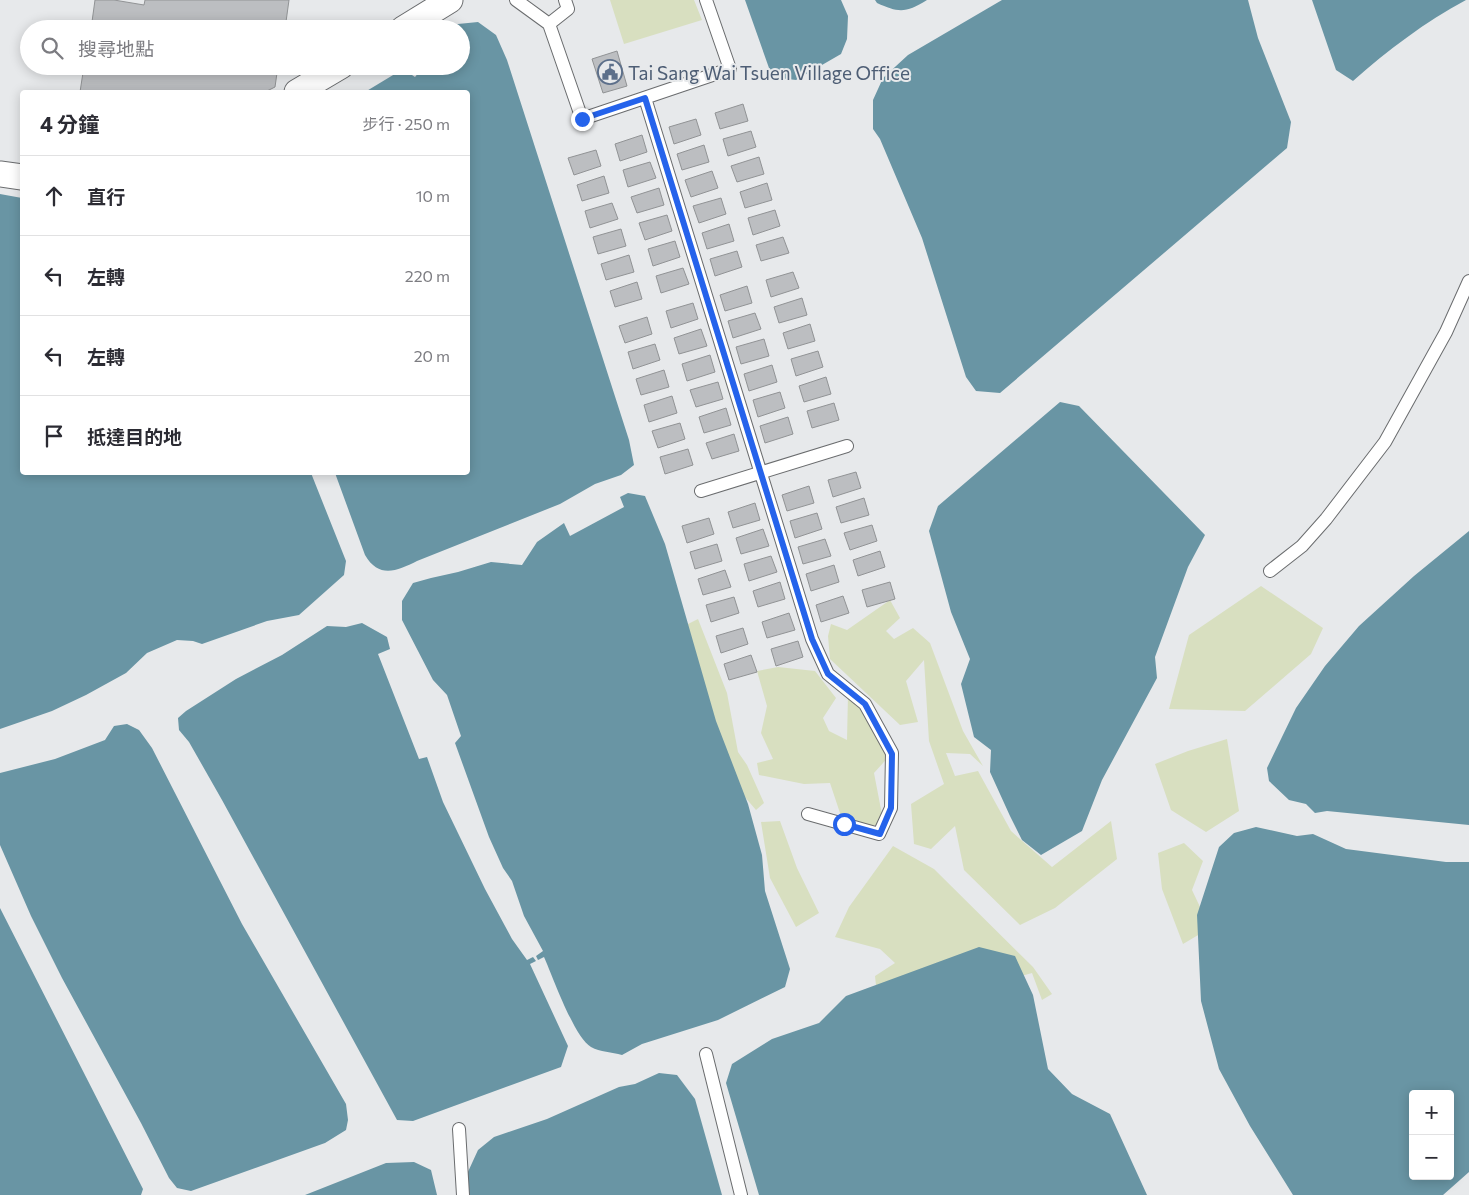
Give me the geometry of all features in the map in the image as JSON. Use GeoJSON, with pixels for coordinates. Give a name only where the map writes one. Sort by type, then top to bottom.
{"type":"FeatureCollection","features":[{"type":"Feature","properties":{"kind":"street"},"geometry":{"type":"LineString","coordinates":[[417,20],[450,0]]}},
{"type":"Feature","properties":{"kind":"street"},"geometry":{"type":"LineString","coordinates":[[300,90],[326,75]]}},
{"type":"Feature","properties":{"kind":"street"},"geometry":{"type":"LineString","coordinates":[[0,174],[20,177]]}},
{"type":"Feature","properties":{"kind":"lane"},"geometry":{"type":"LineString","coordinates":[[516,0],[549,24],[582,119],[730,69],[706,0]]}},
{"type":"Feature","properties":{"kind":"lane"},"geometry":{"type":"LineString","coordinates":[[549,24],[568,9],[565,0]]}},
{"type":"Feature","properties":{"kind":"lane"},"geometry":{"type":"LineString","coordinates":[[645,98],[812,639],[828,674],[865,704],[892,754],[891,808],[880,834],[808,814]]}},
{"type":"Feature","properties":{"kind":"lane"},"geometry":{"type":"LineString","coordinates":[[1270,571],[1302,546],[1326,519],[1385,442],[1446,332],[1469,281]]}},
{"type":"Feature","properties":{"kind":"lane"},"geometry":{"type":"LineString","coordinates":[[701,491],[847,446]]}},
{"type":"Feature","properties":{"kind":"lane"},"geometry":{"type":"LineString","coordinates":[[706,1054],[741,1195]]}},
{"type":"Feature","properties":{"kind":"lane"},"geometry":{"type":"LineString","coordinates":[[458,1129],[463,1195]]}},
{"type":"Feature","properties":{"kind":"green space"},"geometry":{"type":"Polygon","coordinates":[[[610,0],[694,0],[702,20],[624,44],[610,0]]]}},
{"type":"Feature","properties":{"kind":"green space"},"geometry":{"type":"Polygon","coordinates":[[[1261,586],[1323,628],[1311,654],[1245,711],[1169,709],[1189,635],[1261,586]]]}},
{"type":"Feature","properties":{"kind":"green space"},"geometry":{"type":"Polygon","coordinates":[[[890,600],[900,618],[886,631],[894,639],[913,628],[930,643],[963,731],[983,766],[970,754],[946,753],[955,776],[978,771],[1011,831],[1052,867],[1111,821],[1117,859],[1055,908],[1020,925],[964,870],[955,826],[931,849],[914,844],[911,804],[944,784],[929,741],[924,660],[906,681],[918,722],[900,725],[830,659],[828,636],[831,624],[847,630],[890,600]]]}},
{"type":"Feature","properties":{"kind":"green space"},"geometry":{"type":"Polygon","coordinates":[[[698,619],[727,693],[738,752],[747,765],[764,803],[756,810],[732,782],[682,627],[698,619]]]}},
{"type":"Feature","properties":{"kind":"green space"},"geometry":{"type":"Polygon","coordinates":[[[778,667],[815,671],[836,698],[823,718],[829,731],[847,740],[848,694],[871,713],[892,753],[874,773],[884,825],[844,825],[830,783],[804,784],[759,775],[757,763],[773,759],[761,733],[767,706],[757,671],[778,667]]]}},
{"type":"Feature","properties":{"kind":"green space"},"geometry":{"type":"Polygon","coordinates":[[[1227,739],[1239,811],[1206,832],[1171,810],[1155,764],[1227,739]]]}},
{"type":"Feature","properties":{"kind":"green space"},"geometry":{"type":"Polygon","coordinates":[[[780,821],[797,868],[819,913],[796,927],[770,878],[761,822],[780,821]]]}},
{"type":"Feature","properties":{"kind":"green space"},"geometry":{"type":"Polygon","coordinates":[[[1184,843],[1203,861],[1192,890],[1210,928],[1183,944],[1162,889],[1158,853],[1184,843]]]}},
{"type":"Feature","properties":{"kind":"green space"},"geometry":{"type":"Polygon","coordinates":[[[893,846],[934,869],[1033,967],[1052,994],[1042,1000],[1032,973],[1007,980],[877,995],[875,976],[895,963],[880,949],[835,937],[849,907],[893,846]]]}},
{"type":"Feature","properties":{"kind":"water"},"geometry":{"type":"Polygon","coordinates":[[[745,0],[841,0],[848,16],[847,39],[841,54],[796,80],[779,78],[769,68],[745,0]]]}},
{"type":"Feature","properties":{"kind":"water"},"geometry":{"type":"Polygon","coordinates":[[[875,0],[927,0],[908,9],[897,10],[877,3],[875,0]]]}},
{"type":"Feature","properties":{"kind":"water"},"geometry":{"type":"Polygon","coordinates":[[[1002,0],[1248,0],[1258,38],[1291,122],[1287,148],[1000,393],[976,391],[966,377],[922,238],[880,139],[873,129],[873,100],[883,78],[908,55],[1002,0]]]}},
{"type":"Feature","properties":{"kind":"water"},"geometry":{"type":"Polygon","coordinates":[[[1312,0],[1466,0],[1407,37],[1353,81],[1336,70],[1312,0]]]}},
{"type":"Feature","properties":{"kind":"water"},"geometry":{"type":"Polygon","coordinates":[[[478,22],[496,35],[507,60],[629,440],[634,465],[621,475],[595,484],[560,504],[402,568],[389,571],[382,570],[370,563],[365,555],[336,475],[470,475],[470,90],[368,90],[393,75],[412,75],[415,77],[417,75],[470,75],[470,23],[478,22]]]}},
{"type":"Feature","properties":{"kind":"water"},"geometry":{"type":"Polygon","coordinates":[[[0,194],[20,198],[20,475],[312,475],[346,561],[344,575],[299,615],[267,621],[202,644],[193,641],[177,640],[147,653],[126,673],[86,695],[52,711],[0,729],[0,194]]]}},
{"type":"Feature","properties":{"kind":"water"},"geometry":{"type":"Polygon","coordinates":[[[1060,402],[1079,406],[1205,535],[1188,567],[1155,657],[1157,678],[1102,780],[1082,831],[1041,855],[1022,840],[990,772],[991,750],[974,737],[961,684],[970,659],[951,612],[929,531],[938,506],[1060,402]]]}},
{"type":"Feature","properties":{"kind":"water"},"geometry":{"type":"Polygon","coordinates":[[[628,493],[645,496],[665,544],[716,721],[748,804],[762,855],[765,891],[790,969],[785,987],[718,1020],[642,1044],[622,1055],[595,1049],[584,1041],[558,992],[544,957],[538,960],[536,956],[543,951],[524,916],[512,881],[503,868],[489,837],[455,743],[461,736],[447,695],[433,680],[402,620],[402,601],[413,583],[491,562],[522,565],[537,542],[564,523],[570,536],[624,507],[620,497],[628,493]]]}},
{"type":"Feature","properties":{"kind":"water"},"geometry":{"type":"Polygon","coordinates":[[[1469,531],[1469,825],[1327,811],[1315,813],[1306,804],[1289,800],[1269,781],[1267,768],[1296,708],[1325,666],[1359,626],[1414,576],[1469,531]]]}},
{"type":"Feature","properties":{"kind":"water"},"geometry":{"type":"Polygon","coordinates":[[[362,623],[387,637],[390,649],[378,654],[419,759],[427,757],[443,802],[485,889],[512,939],[527,960],[533,957],[536,961],[530,964],[568,1046],[561,1067],[413,1121],[397,1120],[222,800],[189,742],[179,730],[178,718],[236,679],[282,655],[327,626],[346,627],[362,623]]]}},
{"type":"Feature","properties":{"kind":"water"},"geometry":{"type":"Polygon","coordinates":[[[127,724],[139,730],[152,748],[242,924],[346,1104],[348,1120],[346,1130],[325,1143],[191,1191],[177,1188],[169,1178],[62,978],[31,916],[0,845],[0,773],[55,759],[105,740],[114,726],[127,724]]]}},
{"type":"Feature","properties":{"kind":"water"},"geometry":{"type":"Polygon","coordinates":[[[1256,827],[1297,836],[1313,834],[1346,849],[1446,862],[1469,862],[1469,1172],[1443,1195],[1293,1195],[1250,1126],[1219,1069],[1201,1001],[1197,915],[1219,847],[1234,833],[1256,827]]]}},
{"type":"Feature","properties":{"kind":"water"},"geometry":{"type":"Polygon","coordinates":[[[0,908],[143,1189],[141,1195],[0,1195],[0,908]]]}},
{"type":"Feature","properties":{"kind":"water"},"geometry":{"type":"Polygon","coordinates":[[[979,947],[1015,956],[1033,995],[1048,1069],[1072,1094],[1110,1114],[1147,1195],[759,1195],[726,1083],[732,1064],[772,1039],[819,1023],[846,996],[979,947]]]}},
{"type":"Feature","properties":{"kind":"water"},"geometry":{"type":"Polygon","coordinates":[[[659,1073],[677,1075],[695,1099],[722,1195],[468,1195],[467,1174],[478,1150],[494,1137],[547,1119],[619,1087],[635,1084],[659,1073]]]}},
{"type":"Feature","properties":{"kind":"water"},"geometry":{"type":"Polygon","coordinates":[[[414,1162],[431,1170],[437,1195],[305,1195],[386,1163],[414,1162]]]}},
{"type":"Feature","properties":{"kind":"building"},"geometry":{"type":"Polygon","coordinates":[[[95,0],[114,0],[144,5],[145,0],[289,0],[286,20],[92,20],[95,0]]]}},
{"type":"Feature","properties":{"kind":"building","name":"Tai Sang Wai Tsuen Village Office"},"geometry":{"type":"Polygon","coordinates":[[[617,51],[627,86],[603,93],[592,59],[617,51]]]}},
{"type":"Feature","properties":{"kind":"building"},"geometry":{"type":"Polygon","coordinates":[[[83,75],[277,75],[275,87],[269,90],[80,90],[83,75]]]}},
{"type":"Feature","properties":{"kind":"building"},"geometry":{"type":"Polygon","coordinates":[[[743,104],[748,121],[720,129],[715,113],[743,104]]]}},
{"type":"Feature","properties":{"kind":"building"},"geometry":{"type":"Polygon","coordinates":[[[696,119],[701,135],[674,144],[669,127],[696,119]]]}},
{"type":"Feature","properties":{"kind":"building"},"geometry":{"type":"Polygon","coordinates":[[[751,131],[756,147],[728,156],[723,139],[751,131]]]}},
{"type":"Feature","properties":{"kind":"building"},"geometry":{"type":"Polygon","coordinates":[[[642,135],[647,152],[620,161],[615,144],[642,135]]]}},
{"type":"Feature","properties":{"kind":"building"},"geometry":{"type":"Polygon","coordinates":[[[704,145],[709,162],[682,170],[677,154],[704,145]]]}},
{"type":"Feature","properties":{"kind":"building"},"geometry":{"type":"Polygon","coordinates":[[[596,150],[601,166],[574,175],[568,158],[596,150]]]}},
{"type":"Feature","properties":{"kind":"building"},"geometry":{"type":"Polygon","coordinates":[[[759,157],[764,174],[737,182],[731,166],[759,157]]]}},
{"type":"Feature","properties":{"kind":"building"},"geometry":{"type":"Polygon","coordinates":[[[650,162],[656,178],[628,187],[623,170],[650,162]]]}},
{"type":"Feature","properties":{"kind":"building"},"geometry":{"type":"Polygon","coordinates":[[[712,171],[718,188],[691,197],[685,180],[712,171]]]}},
{"type":"Feature","properties":{"kind":"building"},"geometry":{"type":"Polygon","coordinates":[[[604,176],[609,193],[582,201],[577,185],[604,176]]]}},
{"type":"Feature","properties":{"kind":"building"},"geometry":{"type":"Polygon","coordinates":[[[767,183],[772,200],[745,208],[740,192],[767,183]]]}},
{"type":"Feature","properties":{"kind":"building"},"geometry":{"type":"Polygon","coordinates":[[[659,188],[664,205],[637,213],[631,197],[659,188]]]}},
{"type":"Feature","properties":{"kind":"building"},"geometry":{"type":"Polygon","coordinates":[[[721,198],[726,214],[699,223],[693,206],[721,198]]]}},
{"type":"Feature","properties":{"kind":"building"},"geometry":{"type":"Polygon","coordinates":[[[612,203],[618,219],[590,228],[585,211],[612,203]]]}},
{"type":"Feature","properties":{"kind":"building"},"geometry":{"type":"Polygon","coordinates":[[[775,210],[780,226],[753,235],[748,218],[775,210]]]}},
{"type":"Feature","properties":{"kind":"building"},"geometry":{"type":"Polygon","coordinates":[[[667,215],[672,231],[645,240],[639,223],[667,215]]]}},
{"type":"Feature","properties":{"kind":"building"},"geometry":{"type":"Polygon","coordinates":[[[729,224],[734,241],[707,249],[702,233],[729,224]]]}},
{"type":"Feature","properties":{"kind":"building"},"geometry":{"type":"Polygon","coordinates":[[[621,229],[626,246],[598,254],[593,237],[621,229]]]}},
{"type":"Feature","properties":{"kind":"building"},"geometry":{"type":"Polygon","coordinates":[[[783,237],[789,253],[761,261],[756,245],[783,237]]]}},
{"type":"Feature","properties":{"kind":"building"},"geometry":{"type":"Polygon","coordinates":[[[675,241],[680,257],[653,266],[648,249],[675,241]]]}},
{"type":"Feature","properties":{"kind":"building"},"geometry":{"type":"Polygon","coordinates":[[[737,251],[742,267],[715,276],[710,259],[737,251]]]}},
{"type":"Feature","properties":{"kind":"building"},"geometry":{"type":"Polygon","coordinates":[[[629,255],[634,272],[606,280],[601,264],[629,255]]]}},
{"type":"Feature","properties":{"kind":"building"},"geometry":{"type":"Polygon","coordinates":[[[683,268],[689,284],[661,293],[656,276],[683,268]]]}},
{"type":"Feature","properties":{"kind":"building"},"geometry":{"type":"Polygon","coordinates":[[[793,272],[799,288],[771,297],[766,280],[793,272]]]}},
{"type":"Feature","properties":{"kind":"building"},"geometry":{"type":"Polygon","coordinates":[[[637,282],[642,299],[615,307],[610,291],[637,282]]]}},
{"type":"Feature","properties":{"kind":"building"},"geometry":{"type":"Polygon","coordinates":[[[747,286],[752,303],[725,311],[720,295],[747,286]]]}},
{"type":"Feature","properties":{"kind":"building"},"geometry":{"type":"Polygon","coordinates":[[[802,298],[807,315],[779,323],[774,307],[802,298]]]}},
{"type":"Feature","properties":{"kind":"building"},"geometry":{"type":"Polygon","coordinates":[[[693,303],[698,319],[671,328],[666,311],[693,303]]]}},
{"type":"Feature","properties":{"kind":"building"},"geometry":{"type":"Polygon","coordinates":[[[755,313],[761,329],[733,338],[728,321],[755,313]]]}},
{"type":"Feature","properties":{"kind":"building"},"geometry":{"type":"Polygon","coordinates":[[[647,317],[652,334],[625,343],[619,326],[647,317]]]}},
{"type":"Feature","properties":{"kind":"building"},"geometry":{"type":"Polygon","coordinates":[[[810,324],[815,341],[788,349],[783,333],[810,324]]]}},
{"type":"Feature","properties":{"kind":"building"},"geometry":{"type":"Polygon","coordinates":[[[701,329],[707,346],[679,354],[674,338],[701,329]]]}},
{"type":"Feature","properties":{"kind":"building"},"geometry":{"type":"Polygon","coordinates":[[[764,339],[769,356],[741,364],[736,347],[764,339]]]}},
{"type":"Feature","properties":{"kind":"building"},"geometry":{"type":"Polygon","coordinates":[[[655,344],[660,360],[633,369],[628,352],[655,344]]]}},
{"type":"Feature","properties":{"kind":"building"},"geometry":{"type":"Polygon","coordinates":[[[818,351],[823,367],[796,376],[791,359],[818,351]]]}},
{"type":"Feature","properties":{"kind":"building"},"geometry":{"type":"Polygon","coordinates":[[[710,355],[715,372],[687,381],[682,364],[710,355]]]}},
{"type":"Feature","properties":{"kind":"building"},"geometry":{"type":"Polygon","coordinates":[[[772,365],[777,382],[749,391],[744,374],[772,365]]]}},
{"type":"Feature","properties":{"kind":"building"},"geometry":{"type":"Polygon","coordinates":[[[664,370],[669,387],[641,395],[636,379],[664,370]]]}},
{"type":"Feature","properties":{"kind":"building"},"geometry":{"type":"Polygon","coordinates":[[[826,377],[831,394],[804,402],[799,386],[826,377]]]}},
{"type":"Feature","properties":{"kind":"building"},"geometry":{"type":"Polygon","coordinates":[[[718,382],[723,399],[696,407],[690,390],[718,382]]]}},
{"type":"Feature","properties":{"kind":"building"},"geometry":{"type":"Polygon","coordinates":[[[780,392],[785,408],[758,417],[753,400],[780,392]]]}},
{"type":"Feature","properties":{"kind":"building"},"geometry":{"type":"Polygon","coordinates":[[[672,396],[677,413],[649,422],[644,405],[672,396]]]}},
{"type":"Feature","properties":{"kind":"building"},"geometry":{"type":"Polygon","coordinates":[[[834,403],[839,420],[812,428],[807,411],[834,403]]]}},
{"type":"Feature","properties":{"kind":"building"},"geometry":{"type":"Polygon","coordinates":[[[726,408],[731,425],[704,433],[699,417],[726,408]]]}},
{"type":"Feature","properties":{"kind":"building"},"geometry":{"type":"Polygon","coordinates":[[[788,417],[793,434],[765,443],[760,426],[788,417]]]}},
{"type":"Feature","properties":{"kind":"building"},"geometry":{"type":"Polygon","coordinates":[[[680,423],[685,439],[658,448],[652,431],[680,423]]]}},
{"type":"Feature","properties":{"kind":"building"},"geometry":{"type":"Polygon","coordinates":[[[734,434],[739,451],[712,459],[706,443],[734,434]]]}},
{"type":"Feature","properties":{"kind":"building"},"geometry":{"type":"Polygon","coordinates":[[[688,449],[693,465],[665,474],[660,457],[688,449]]]}},
{"type":"Feature","properties":{"kind":"building"},"geometry":{"type":"Polygon","coordinates":[[[856,472],[861,488],[833,497],[828,480],[856,472]]]}},
{"type":"Feature","properties":{"kind":"building"},"geometry":{"type":"Polygon","coordinates":[[[809,486],[814,503],[787,511],[782,495],[809,486]]]}},
{"type":"Feature","properties":{"kind":"building"},"geometry":{"type":"Polygon","coordinates":[[[864,498],[869,515],[841,523],[836,507],[864,498]]]}},
{"type":"Feature","properties":{"kind":"building"},"geometry":{"type":"Polygon","coordinates":[[[755,503],[760,520],[733,528],[728,512],[755,503]]]}},
{"type":"Feature","properties":{"kind":"building"},"geometry":{"type":"Polygon","coordinates":[[[817,513],[822,529],[795,538],[790,521],[817,513]]]}},
{"type":"Feature","properties":{"kind":"building"},"geometry":{"type":"Polygon","coordinates":[[[709,518],[714,534],[687,543],[682,526],[709,518]]]}},
{"type":"Feature","properties":{"kind":"building"},"geometry":{"type":"Polygon","coordinates":[[[872,525],[877,541],[850,550],[844,533],[872,525]]]}},
{"type":"Feature","properties":{"kind":"building"},"geometry":{"type":"Polygon","coordinates":[[[763,529],[769,546],[741,554],[736,538],[763,529]]]}},
{"type":"Feature","properties":{"kind":"building"},"geometry":{"type":"Polygon","coordinates":[[[825,539],[831,556],[803,564],[798,547],[825,539]]]}},
{"type":"Feature","properties":{"kind":"building"},"geometry":{"type":"Polygon","coordinates":[[[717,544],[722,561],[695,569],[690,552],[717,544]]]}},
{"type":"Feature","properties":{"kind":"building"},"geometry":{"type":"Polygon","coordinates":[[[880,551],[885,567],[858,576],[853,560],[880,551]]]}},
{"type":"Feature","properties":{"kind":"building"},"geometry":{"type":"Polygon","coordinates":[[[771,556],[777,572],[749,581],[744,564],[771,556]]]}},
{"type":"Feature","properties":{"kind":"building"},"geometry":{"type":"Polygon","coordinates":[[[834,565],[839,582],[811,591],[806,574],[834,565]]]}},
{"type":"Feature","properties":{"kind":"building"},"geometry":{"type":"Polygon","coordinates":[[[725,570],[731,587],[703,595],[698,579],[725,570]]]}},
{"type":"Feature","properties":{"kind":"building"},"geometry":{"type":"Polygon","coordinates":[[[780,582],[785,599],[758,607],[753,591],[780,582]]]}},
{"type":"Feature","properties":{"kind":"building"},"geometry":{"type":"Polygon","coordinates":[[[890,582],[895,599],[867,607],[862,590],[890,582]]]}},
{"type":"Feature","properties":{"kind":"building"},"geometry":{"type":"Polygon","coordinates":[[[843,596],[849,613],[821,622],[816,605],[843,596]]]}},
{"type":"Feature","properties":{"kind":"building"},"geometry":{"type":"Polygon","coordinates":[[[734,597],[739,613],[711,622],[706,605],[734,597]]]}},
{"type":"Feature","properties":{"kind":"building"},"geometry":{"type":"Polygon","coordinates":[[[789,613],[795,630],[767,638],[762,622],[789,613]]]}},
{"type":"Feature","properties":{"kind":"building"},"geometry":{"type":"Polygon","coordinates":[[[743,628],[748,644],[721,653],[716,636],[743,628]]]}},
{"type":"Feature","properties":{"kind":"building"},"geometry":{"type":"Polygon","coordinates":[[[798,641],[803,657],[776,666],[771,649],[798,641]]]}},
{"type":"Feature","properties":{"kind":"building"},"geometry":{"type":"Polygon","coordinates":[[[751,655],[757,672],[729,680],[724,664],[751,655]]]}},
{"type":"Feature","properties":{"kind":"place","name":"Tai Sang Wai Tsuen Village Office"},"geometry":{"type":"Point","coordinates":[610,72]}},
{"type":"Feature","properties":{"kind":"route"},"geometry":{"type":"LineString","coordinates":[[582,119],[645,98],[812,639],[828,674],[865,704],[892,754],[891,808],[880,834],[844,824]]}}]}
